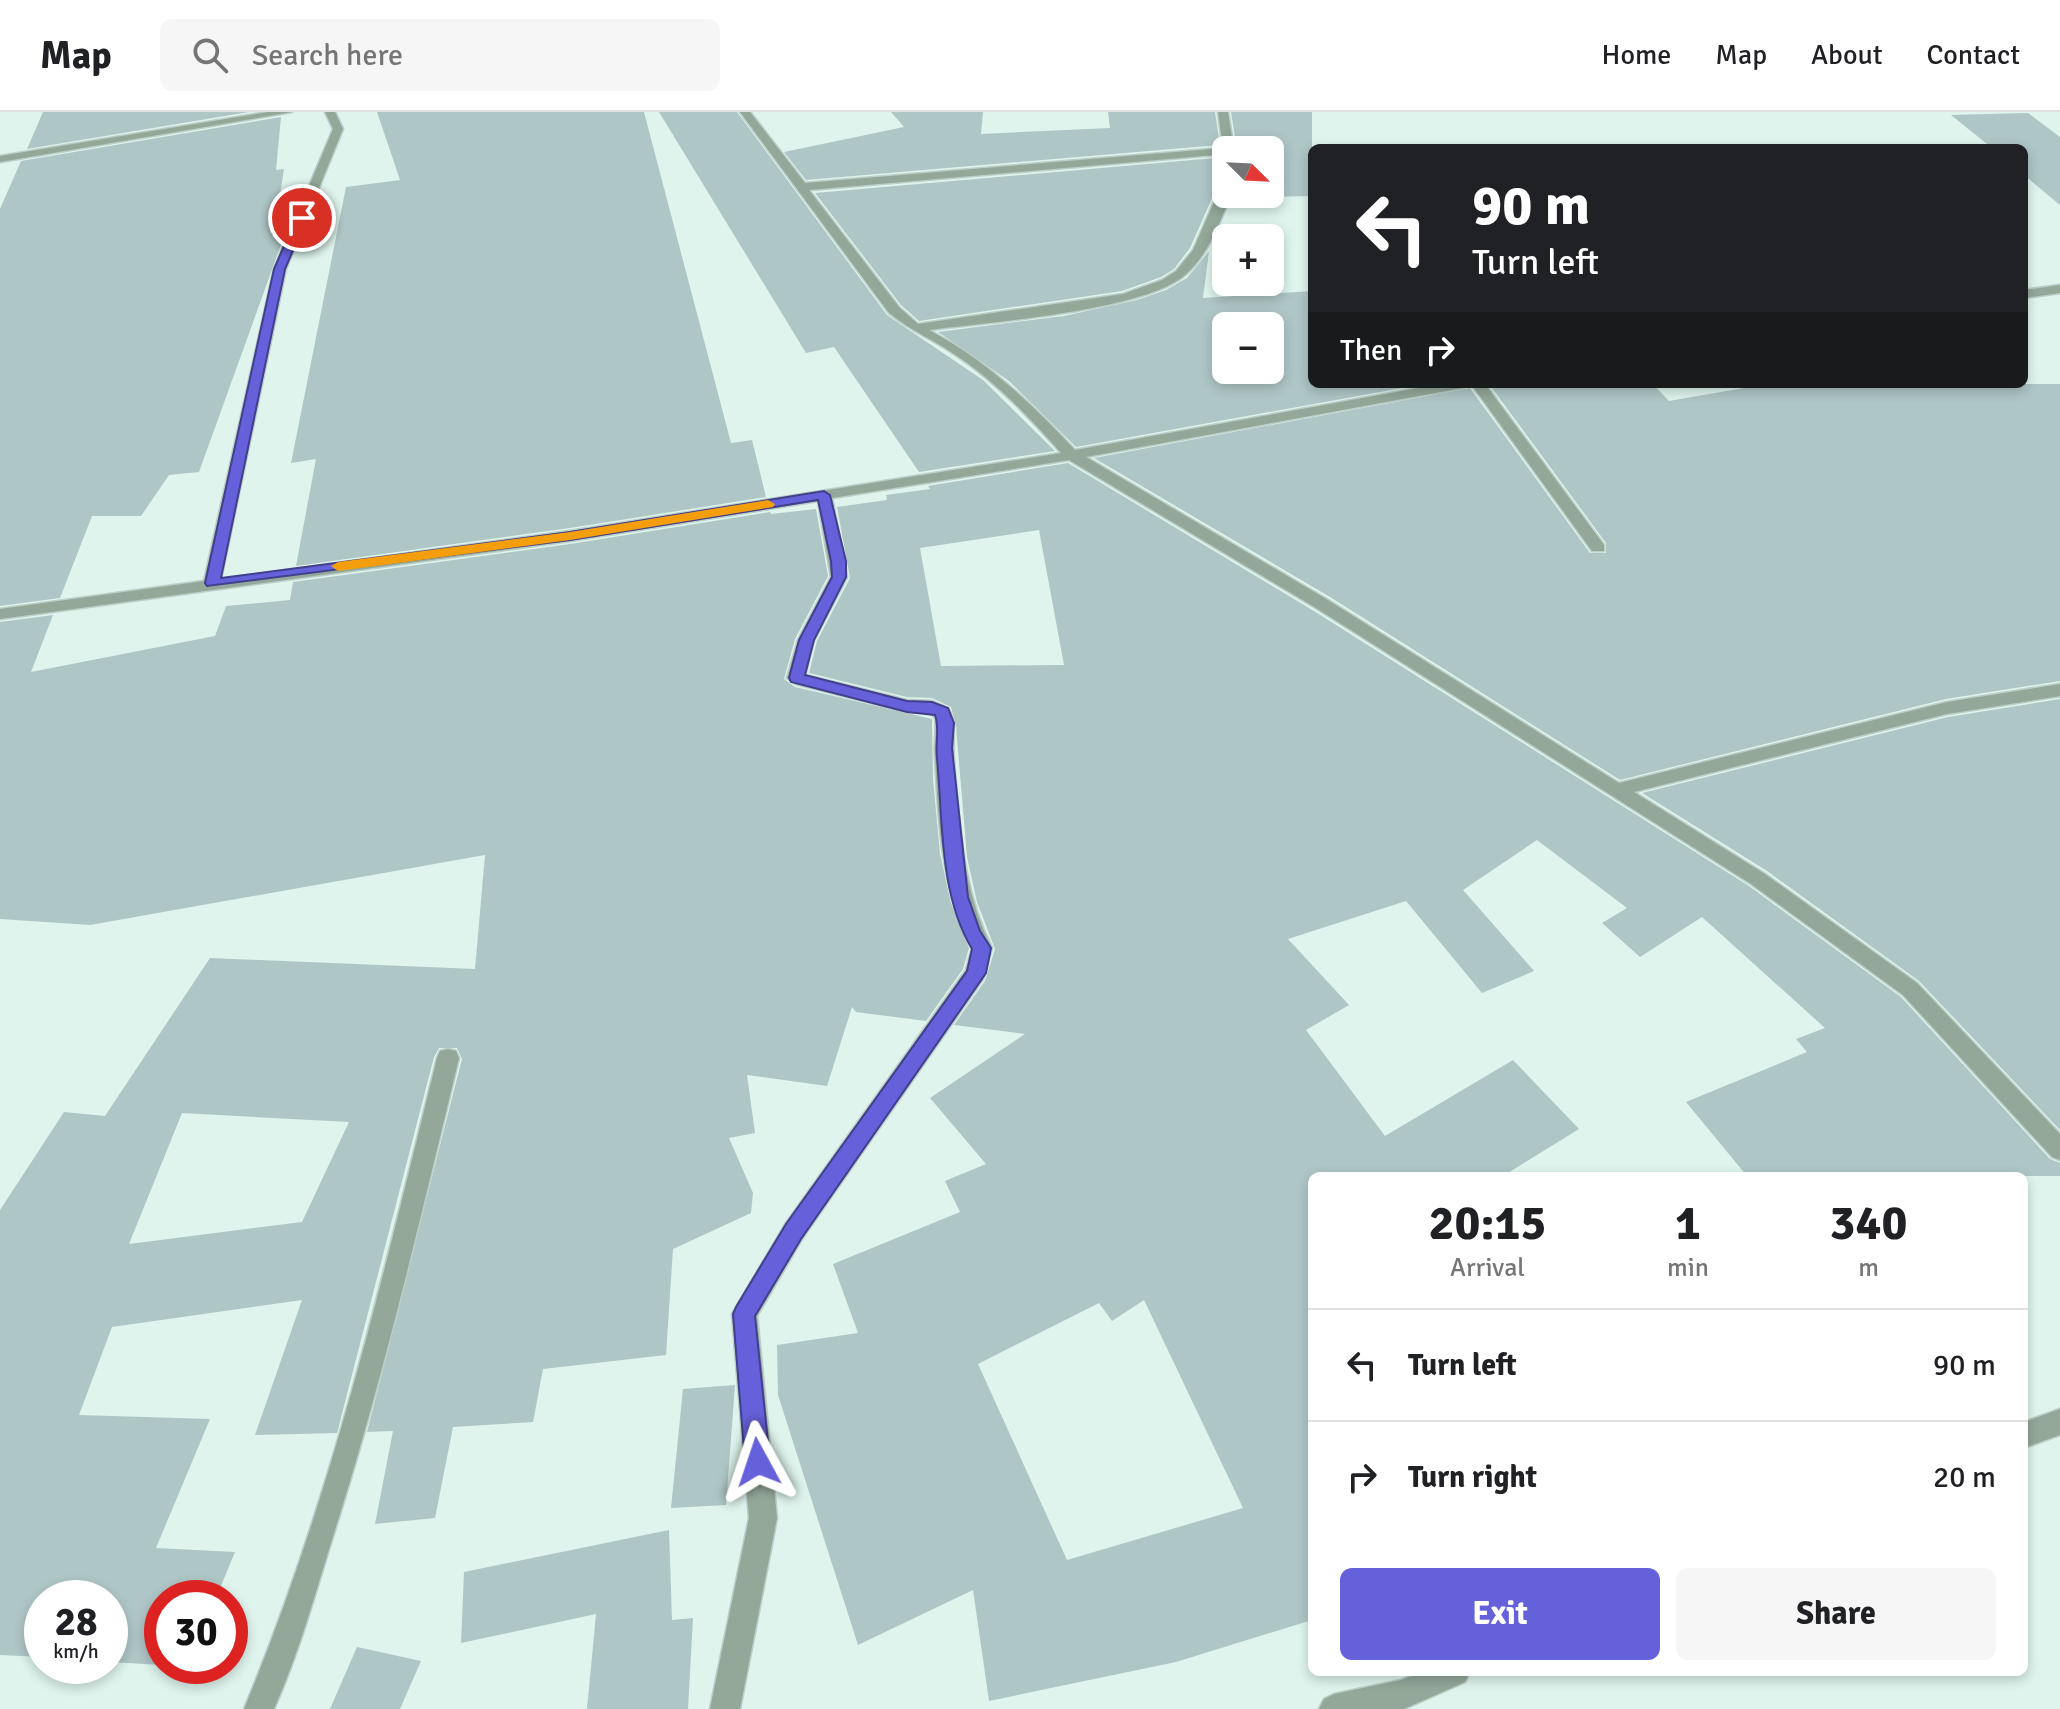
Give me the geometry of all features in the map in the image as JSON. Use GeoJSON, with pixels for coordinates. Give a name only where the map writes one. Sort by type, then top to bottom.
{"type":"FeatureCollection","features":[{"type":"Feature","properties":{"kind":"street"},"geometry":{"type":"LineString","coordinates":[[0,159],[287,112]]}},
{"type":"Feature","properties":{"kind":"street"},"geometry":{"type":"LineString","coordinates":[[212,583],[280,269],[338,129],[330,112]]}},
{"type":"Feature","properties":{"kind":"street"},"geometry":{"type":"LineString","coordinates":[[745,112],[894,310],[915,328],[962,353],[1029,409],[1071,455],[1322,604],[1620,789],[1758,879],[1910,989],[2060,1150]]}},
{"type":"Feature","properties":{"kind":"street"},"geometry":{"type":"LineString","coordinates":[[1223,112],[1225,136]]}},
{"type":"Feature","properties":{"kind":"street"},"geometry":{"type":"LineString","coordinates":[[802,187],[1212,152]]}},
{"type":"Feature","properties":{"kind":"street"},"geometry":{"type":"LineString","coordinates":[[915,328],[1125,298],[1157,290],[1194,262],[1219,208]]}},
{"type":"Feature","properties":{"kind":"street"},"geometry":{"type":"LineString","coordinates":[[2028,293],[2060,289]]}},
{"type":"Feature","properties":{"kind":"street"},"geometry":{"type":"LineString","coordinates":[[0,614],[570,536],[1071,455],[1441,388]]}},
{"type":"Feature","properties":{"kind":"street"},"geometry":{"type":"LineString","coordinates":[[1481,388],[1598,548]]}},
{"type":"Feature","properties":{"kind":"street"},"geometry":{"type":"LineString","coordinates":[[725,1709],[763,1518],[744,1314],[794,1231],[976,973],[982,948],[972,932],[959,897],[944,748],[946,723],[942,712],[932,707],[907,706],[796,678],[806,640],[839,577],[824,495]]}},
{"type":"Feature","properties":{"kind":"street"},"geometry":{"type":"LineString","coordinates":[[1620,789],[1947,708],[2060,690]]}},
{"type":"Feature","properties":{"kind":"street"},"geometry":{"type":"LineString","coordinates":[[259,1709],[275,1674],[340,1475],[391,1295],[448,1058]]}},
{"type":"Feature","properties":{"kind":"street"},"geometry":{"type":"LineString","coordinates":[[2028,1434],[2060,1422]]}},
{"type":"Feature","properties":{"kind":"street"},"geometry":{"type":"LineString","coordinates":[[1334,1709],[1402,1695],[1446,1676]]}},
{"type":"Feature","properties":{"kind":"building"},"geometry":{"type":"Polygon","coordinates":[[[43,112],[249,112],[27,149],[43,112]]]}},
{"type":"Feature","properties":{"kind":"building"},"geometry":{"type":"Polygon","coordinates":[[[377,112],[644,112],[731,443],[752,440],[766,497],[296,566],[316,459],[291,463],[346,187],[400,180],[377,112]]]}},
{"type":"Feature","properties":{"kind":"building"},"geometry":{"type":"Polygon","coordinates":[[[659,112],[737,112],[887,315],[983,380],[1055,451],[919,472],[834,347],[806,353],[659,112]]]}},
{"type":"Feature","properties":{"kind":"building"},"geometry":{"type":"Polygon","coordinates":[[[891,112],[983,112],[981,134],[1110,128],[1108,112],[1215,112],[1219,136],[1212,136],[1212,146],[806,180],[784,152],[904,127],[891,112]]]}},
{"type":"Feature","properties":{"kind":"building"},"geometry":{"type":"Polygon","coordinates":[[[1231,112],[1312,112],[1312,144],[1308,144],[1308,196],[1284,197],[1284,136],[1235,136],[1231,112]]]}},
{"type":"Feature","properties":{"kind":"building"},"geometry":{"type":"Polygon","coordinates":[[[2028,113],[2060,137],[2060,205],[2028,178],[2028,144],[1987,144],[1951,115],[2028,113]]]}},
{"type":"Feature","properties":{"kind":"building"},"geometry":{"type":"Polygon","coordinates":[[[281,117],[276,170],[284,169],[280,195],[300,192],[199,472],[169,475],[141,516],[92,516],[60,598],[0,606],[0,209],[21,161],[281,117]]]}},
{"type":"Feature","properties":{"kind":"building"},"geometry":{"type":"Polygon","coordinates":[[[1212,158],[1212,198],[1190,248],[1174,269],[1161,277],[1122,291],[919,321],[901,305],[815,193],[1212,158]]]}},
{"type":"Feature","properties":{"kind":"building"},"geometry":{"type":"Polygon","coordinates":[[[1209,251],[1203,298],[1284,296],[1284,293],[1308,291],[1308,388],[1402,388],[1076,447],[1009,381],[938,332],[1064,316],[1137,300],[1166,290],[1187,278],[1209,251]]]}},
{"type":"Feature","properties":{"kind":"building"},"geometry":{"type":"Polygon","coordinates":[[[2028,384],[2060,384],[2060,681],[1946,699],[1620,780],[1330,597],[1094,458],[1470,388],[1590,553],[1606,553],[1606,543],[1492,388],[1657,388],[1669,401],[1744,388],[2028,388],[2028,384]]]}},
{"type":"Feature","properties":{"kind":"building"},"geometry":{"type":"Polygon","coordinates":[[[1068,463],[1314,611],[1749,886],[1901,997],[2050,1159],[2060,1163],[2060,1176],[2028,1176],[2028,1172],[1744,1172],[1686,1102],[1807,1052],[1796,1039],[1825,1028],[1702,917],[1640,957],[1602,923],[1627,908],[1537,840],[1463,890],[1534,971],[1482,993],[1406,901],[1288,939],[1349,1005],[1306,1030],[1385,1136],[1513,1060],[1579,1129],[1509,1172],[1308,1172],[1308,1621],[1176,1662],[989,1701],[973,1590],[858,1645],[778,1395],[777,1345],[858,1333],[833,1264],[960,1212],[945,1181],[986,1164],[930,1098],[1025,1034],[954,1025],[985,981],[995,949],[977,902],[967,857],[956,727],[951,707],[932,698],[907,697],[809,673],[817,641],[850,578],[837,507],[887,500],[886,495],[930,489],[928,486],[1068,463]],[[1039,530],[920,548],[941,666],[1064,665],[1039,530]],[[1144,1300],[1112,1321],[1099,1303],[978,1364],[1067,1560],[1243,1508],[1144,1300]]]}},
{"type":"Feature","properties":{"kind":"building"},"geometry":{"type":"Polygon","coordinates":[[[816,509],[828,576],[795,639],[784,679],[795,687],[932,719],[933,779],[940,854],[951,903],[969,948],[963,969],[926,1021],[856,1012],[852,1007],[827,1086],[747,1075],[755,1133],[729,1138],[753,1193],[751,1213],[673,1249],[666,1355],[543,1369],[533,1422],[453,1427],[435,1518],[375,1524],[393,1431],[367,1432],[462,1059],[457,1048],[439,1048],[434,1057],[337,1433],[255,1435],[302,1300],[112,1327],[79,1415],[210,1419],[156,1548],[235,1552],[223,1580],[144,1580],[144,1664],[128,1663],[128,1580],[24,1580],[24,1656],[0,1655],[0,1210],[64,1112],[105,1116],[210,958],[475,969],[485,855],[90,925],[0,919],[0,622],[53,615],[31,672],[215,636],[226,606],[290,600],[293,582],[570,544],[770,512],[816,509]],[[182,1113],[129,1244],[302,1222],[349,1122],[182,1113]]]}},
{"type":"Feature","properties":{"kind":"building"},"geometry":{"type":"Polygon","coordinates":[[[2060,699],[2060,1130],[1919,981],[1767,871],[1642,793],[1948,717],[2060,699]]]}},
{"type":"Feature","properties":{"kind":"building"},"geometry":{"type":"Polygon","coordinates":[[[735,1385],[726,1505],[671,1508],[683,1389],[735,1385]]]}},
{"type":"Feature","properties":{"kind":"building"},"geometry":{"type":"Polygon","coordinates":[[[669,1530],[672,1620],[693,1618],[688,1709],[587,1709],[596,1614],[461,1643],[464,1572],[669,1530]]]}},
{"type":"Feature","properties":{"kind":"building"},"geometry":{"type":"Polygon","coordinates":[[[357,1647],[421,1661],[400,1709],[330,1709],[357,1647]]]}},
{"type":"Feature","properties":{"kind":"slow traffic"},"geometry":{"type":"LineString","coordinates":[[338,566],[570,536],[768,504]]}},
{"type":"Feature","properties":{"kind":"route"},"geometry":{"type":"LineString","coordinates":[[302,218],[280,269],[212,583],[570,536],[824,495],[839,577],[806,640],[796,678],[907,706],[932,707],[942,712],[946,723],[944,748],[959,897],[972,932],[982,948],[976,973],[794,1231],[744,1314],[758,1462]]}}]}
